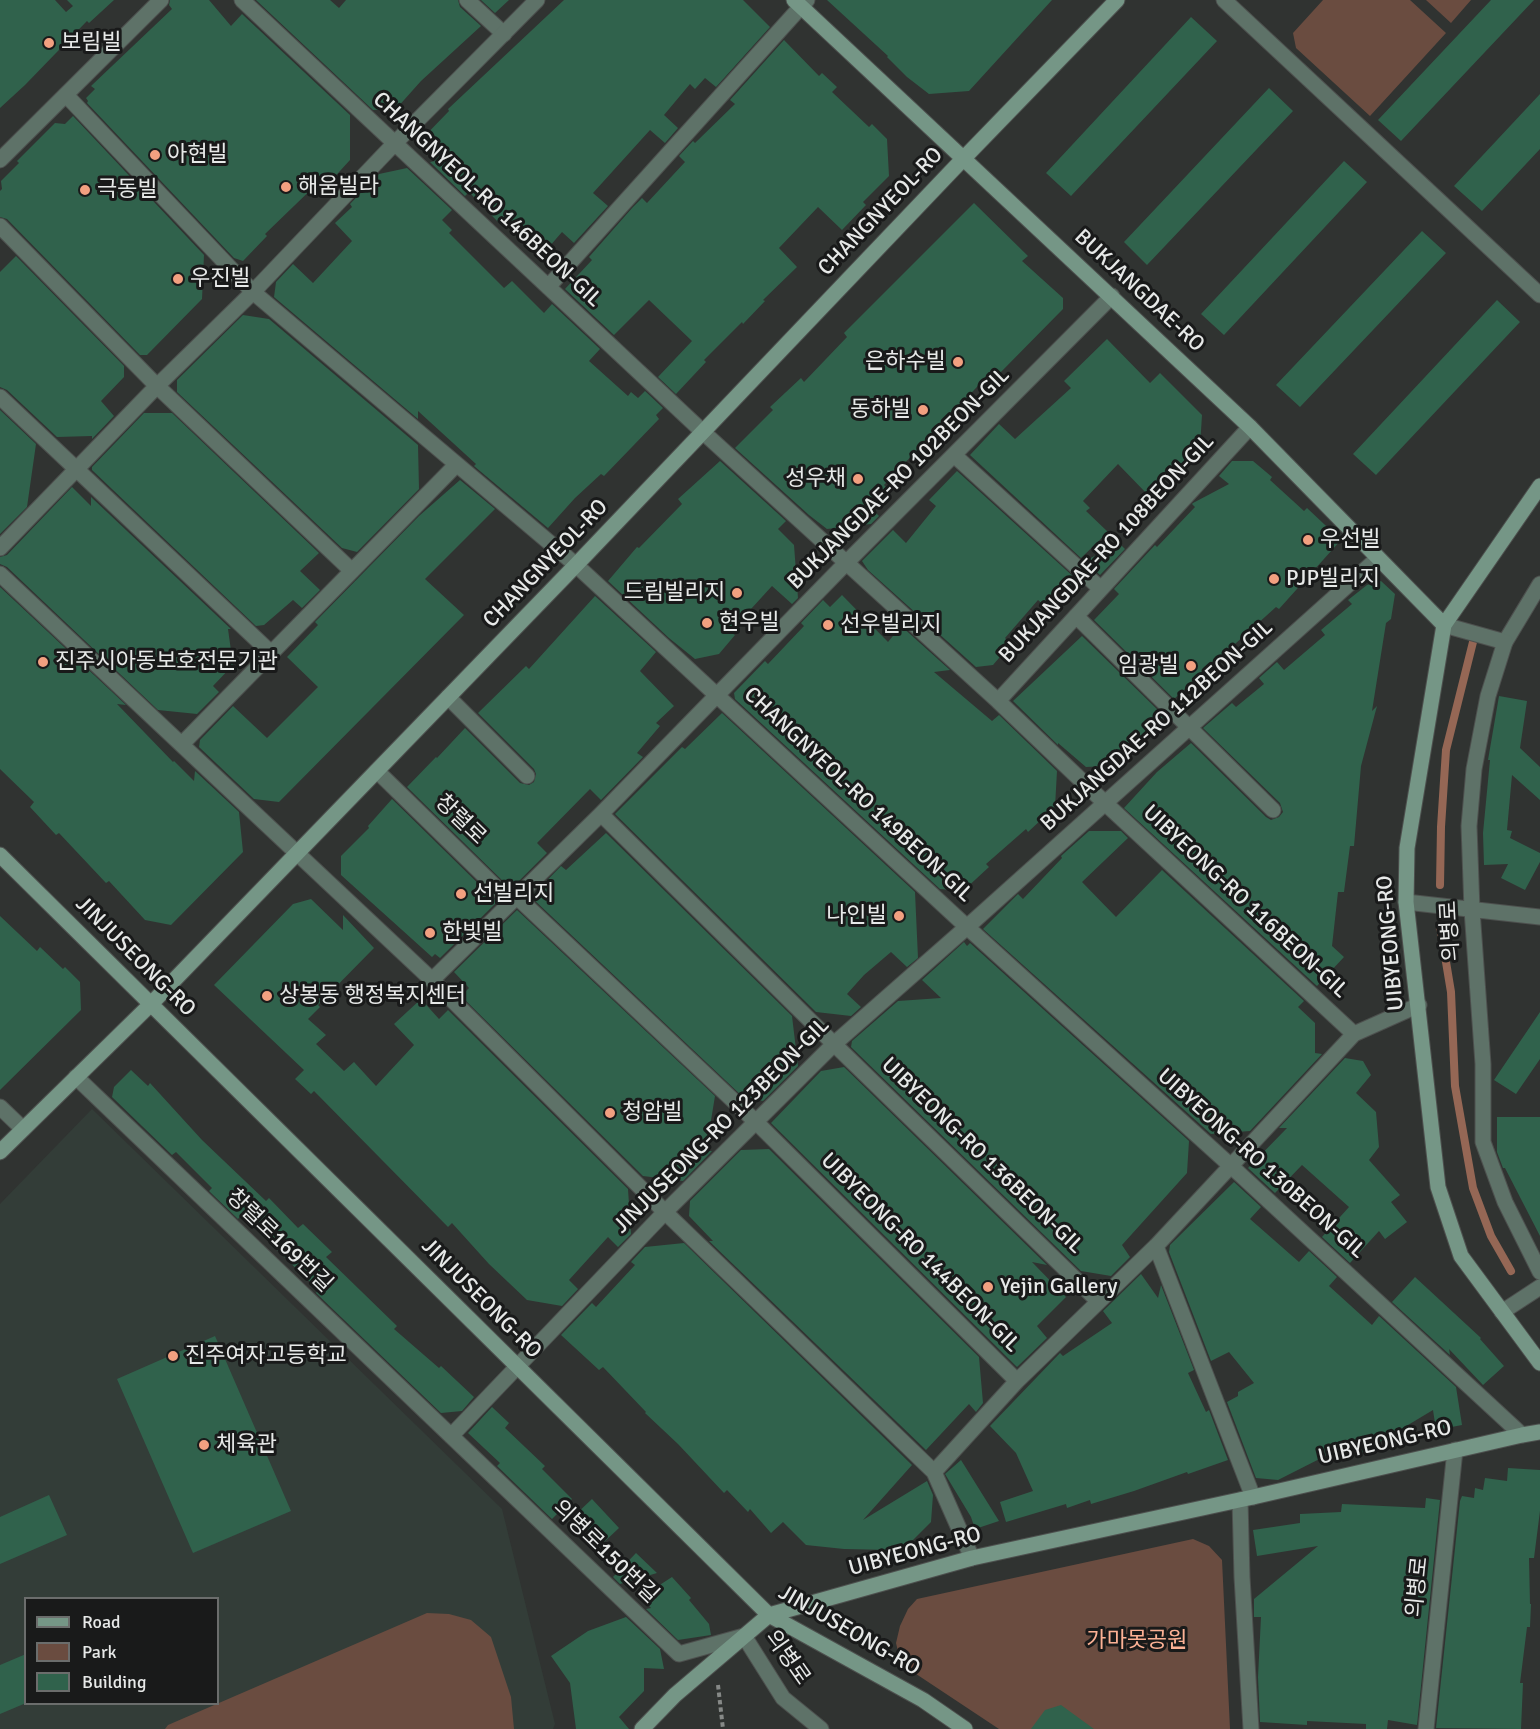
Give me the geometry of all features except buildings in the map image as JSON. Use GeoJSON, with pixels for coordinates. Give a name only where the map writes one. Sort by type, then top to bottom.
{"type":"FeatureCollection","features":[{"type":"Feature","properties":{"kind":"street"},"geometry":{"type":"LineString","coordinates":[[0,160],[161,0]]}},
{"type":"Feature","properties":{"kind":"street","name":"CHANGNYEOL-RO 146BEON-GIL"},"geometry":{"type":"LineString","coordinates":[[242,0],[846,563]]}},
{"type":"Feature","properties":{"kind":"street"},"geometry":{"type":"LineString","coordinates":[[467,0],[504,34]]}},
{"type":"Feature","properties":{"kind":"street"},"geometry":{"type":"LineString","coordinates":[[0,548],[537,0]]}},
{"type":"Feature","properties":{"kind":"street","name":"CHANGNYEOL-RO"},"geometry":{"type":"LineString","coordinates":[[0,1152],[151,1004],[377,771],[1117,0]]}},
{"type":"Feature","properties":{"kind":"street"},"geometry":{"type":"LineString","coordinates":[[1224,0],[1540,295]]}},
{"type":"Feature","properties":{"kind":"street"},"geometry":{"type":"LineString","coordinates":[[548,287],[801,2]]}},
{"type":"Feature","properties":{"kind":"street","name":"BUKJANGDAE-RO"},"geometry":{"type":"LineString","coordinates":[[801,2],[963,159],[1250,427],[1444,625]]}},
{"type":"Feature","properties":{"kind":"street","name":"CHANGNYEOL-RO 149BEON-GIL"},"geometry":{"type":"LineString","coordinates":[[66,94],[253,292],[576,565],[967,927]]}},
{"type":"Feature","properties":{"kind":"street"},"geometry":{"type":"LineString","coordinates":[[0,226],[157,386],[352,571]]}},
{"type":"Feature","properties":{"kind":"street","name":"BUKJANGDAE-RO 102BEON-GIL"},"geometry":{"type":"LineString","coordinates":[[718,695],[1112,296]]}},
{"type":"Feature","properties":{"kind":"street"},"geometry":{"type":"LineString","coordinates":[[0,398],[271,653]]}},
{"type":"Feature","properties":{"kind":"street","name":"BUKJANGDAE-RO 108BEON-GIL"},"geometry":{"type":"LineString","coordinates":[[998,701],[1250,427]]}},
{"type":"Feature","properties":{"kind":"street"},"geometry":{"type":"LineString","coordinates":[[954,455],[1101,589]]}},
{"type":"Feature","properties":{"kind":"street"},"geometry":{"type":"LineString","coordinates":[[182,744],[456,465]]}},
{"type":"Feature","properties":{"kind":"street","name":"UIBYEONG-RO"},"geometry":{"type":"LineString","coordinates":[[1540,486],[1444,625],[1407,848],[1406,902],[1438,1187],[1461,1256],[1540,1363]]}},
{"type":"Feature","properties":{"kind":"street","name":"BUKJANGDAE-RO 112BEON-GIL"},"geometry":{"type":"LineString","coordinates":[[967,927],[1378,558]]}},
{"type":"Feature","properties":{"kind":"street","name":"UIBYEONG-RO 116BEON-GIL"},"geometry":{"type":"LineString","coordinates":[[846,563],[998,701],[1354,1034]]}},
{"type":"Feature","properties":{"kind":"street"},"geometry":{"type":"LineString","coordinates":[[0,574],[432,980],[665,1212],[934,1472],[972,1558]]}},
{"type":"Feature","properties":{"kind":"street","name":"의병로"},"geometry":{"type":"LineString","coordinates":[[1540,584],[1505,642],[1488,696],[1474,769],[1469,826],[1472,909],[1483,1064],[1483,1142],[1505,1202],[1540,1272]]}},
{"type":"Feature","properties":{"kind":"street"},"geometry":{"type":"LineString","coordinates":[[1076,616],[1273,810]]}},
{"type":"Feature","properties":{"kind":"street"},"geometry":{"type":"LineString","coordinates":[[1444,625],[1505,642]]}},
{"type":"Feature","properties":{"kind":"street","name":"CHANGNYEOL-RO 149BEON-GIL"},"geometry":{"type":"LineString","coordinates":[[432,980],[602,814],[718,695]]}},
{"type":"Feature","properties":{"kind":"street"},"geometry":{"type":"LineString","coordinates":[[448,697],[527,776]]}},
{"type":"Feature","properties":{"kind":"street","name":"창렬로"},"geometry":{"type":"LineString","coordinates":[[377,771],[755,1120]]}},
{"type":"Feature","properties":{"kind":"street"},"geometry":{"type":"LineString","coordinates":[[602,814],[834,1044]]}},
{"type":"Feature","properties":{"kind":"street","name":"JINJUSEONG-RO"},"geometry":{"type":"LineString","coordinates":[[0,855],[769,1615],[923,1700],[964,1729]]}},
{"type":"Feature","properties":{"kind":"street"},"geometry":{"type":"LineString","coordinates":[[1406,902],[1540,917]]}},
{"type":"Feature","properties":{"kind":"street","name":"JINJUSEONG-RO 123BEON-GIL"},"geometry":{"type":"LineString","coordinates":[[451,1437],[755,1120],[834,1044],[967,927]]}},
{"type":"Feature","properties":{"kind":"street","name":"UIBYEONG-RO 130BEON-GIL"},"geometry":{"type":"LineString","coordinates":[[967,927],[1231,1166],[1522,1435]]}},
{"type":"Feature","properties":{"kind":"street"},"geometry":{"type":"LineString","coordinates":[[1017,1381],[1156,1246],[1354,1034],[1419,1005]]}},
{"type":"Feature","properties":{"kind":"street","name":"UIBYEONG-RO 136BEON-GIL"},"geometry":{"type":"LineString","coordinates":[[834,1044],[1098,1300]]}},
{"type":"Feature","properties":{"kind":"street","name":"창렬로169번길"},"geometry":{"type":"LineString","coordinates":[[76,1077],[451,1437]]}},
{"type":"Feature","properties":{"kind":"street"},"geometry":{"type":"LineString","coordinates":[[0,1107],[23,1129]]}},
{"type":"Feature","properties":{"kind":"street","name":"UIBYEONG-RO 144BEON-GIL"},"geometry":{"type":"LineString","coordinates":[[755,1120],[1017,1381],[934,1472]]}},
{"type":"Feature","properties":{"kind":"street"},"geometry":{"type":"LineString","coordinates":[[1156,1246],[1247,1498],[1242,1577],[1251,1729]]}},
{"type":"Feature","properties":{"kind":"street"},"geometry":{"type":"LineString","coordinates":[[1502,1312],[1540,1287]]}},
{"type":"Feature","properties":{"kind":"street","name":"UIBYEONG-RO"},"geometry":{"type":"LineString","coordinates":[[642,1729],[675,1695],[769,1615],[972,1558],[1540,1432]]}},
{"type":"Feature","properties":{"kind":"street","name":"의병로150번길"},"geometry":{"type":"LineString","coordinates":[[451,1437],[679,1654],[744,1636]]}},
{"type":"Feature","properties":{"kind":"street","name":"의병로"},"geometry":{"type":"LineString","coordinates":[[1426,1729],[1455,1450]]}},
{"type":"Feature","properties":{"kind":"street","name":"의병로"},"geometry":{"type":"LineString","coordinates":[[744,1636],[783,1698],[821,1729]]}},
{"type":"Feature","properties":{"kind":"path"},"geometry":{"type":"LineString","coordinates":[[715,1661],[723,1729]]}},
{"type":"Feature","properties":{"kind":"shaded area","name":"진주여자고등학교"},"geometry":{"type":"Polygon","coordinates":[[[92,1109],[502,1509],[555,1724],[553,1729],[0,1729],[0,1204],[92,1109]]]}},
{"type":"Feature","properties":{"kind":"green space"},"geometry":{"type":"Polygon","coordinates":[[[1323,0],[1410,0],[1446,33],[1370,116],[1296,48],[1293,33],[1323,0]]]}},
{"type":"Feature","properties":{"kind":"green space"},"geometry":{"type":"Polygon","coordinates":[[[1426,0],[1471,0],[1451,23],[1426,0]]]}},
{"type":"Feature","properties":{"kind":"green space","name":"가마못공원"},"geometry":{"type":"Polygon","coordinates":[[[1193,1539],[1209,1546],[1222,1560],[1230,1729],[999,1729],[901,1664],[896,1643],[900,1626],[908,1609],[917,1599],[1193,1539]]]}},
{"type":"Feature","properties":{"kind":"green space"},"geometry":{"type":"Polygon","coordinates":[[[427,1613],[449,1614],[471,1620],[491,1637],[511,1697],[514,1729],[165,1729],[168,1725],[219,1705],[219,1703],[427,1613]]]}},
{"type":"Feature","properties":{"kind":"waterway"},"geometry":{"type":"LineString","coordinates":[[1440,885],[1446,750],[1473,642]]}},
{"type":"Feature","properties":{"kind":"waterway"},"geometry":{"type":"LineString","coordinates":[[1440,926],[1451,992],[1455,1086],[1473,1188],[1491,1236],[1511,1271]]}},
{"type":"Feature","properties":{"kind":"place","name":"보림빌"},"geometry":{"type":"Point","coordinates":[49,43]}},
{"type":"Feature","properties":{"kind":"place","name":"아현빌"},"geometry":{"type":"Point","coordinates":[155,155]}},
{"type":"Feature","properties":{"kind":"place","name":"해움빌라"},"geometry":{"type":"Point","coordinates":[286,187]}},
{"type":"Feature","properties":{"kind":"place","name":"극동빌"},"geometry":{"type":"Point","coordinates":[85,190]}},
{"type":"Feature","properties":{"kind":"place","name":"우진빌"},"geometry":{"type":"Point","coordinates":[178,279]}},
{"type":"Feature","properties":{"kind":"place","name":"은하수빌"},"geometry":{"type":"Point","coordinates":[958,362]}},
{"type":"Feature","properties":{"kind":"place","name":"동하빌"},"geometry":{"type":"Point","coordinates":[923,410]}},
{"type":"Feature","properties":{"kind":"place","name":"성우채"},"geometry":{"type":"Point","coordinates":[858,479]}},
{"type":"Feature","properties":{"kind":"place","name":"우선빌"},"geometry":{"type":"Point","coordinates":[1308,540]}},
{"type":"Feature","properties":{"kind":"place","name":"PJP빌리지"},"geometry":{"type":"Point","coordinates":[1274,579]}},
{"type":"Feature","properties":{"kind":"place","name":"드림빌리지"},"geometry":{"type":"Point","coordinates":[737,593]}},
{"type":"Feature","properties":{"kind":"place","name":"현우빌"},"geometry":{"type":"Point","coordinates":[707,623]}},
{"type":"Feature","properties":{"kind":"place","name":"선우빌리지"},"geometry":{"type":"Point","coordinates":[828,625]}},
{"type":"Feature","properties":{"kind":"place","name":"진주시아동보호전문기관"},"geometry":{"type":"Point","coordinates":[43,662]}},
{"type":"Feature","properties":{"kind":"place","name":"임광빌"},"geometry":{"type":"Point","coordinates":[1191,666]}},
{"type":"Feature","properties":{"kind":"place","name":"선빌리지"},"geometry":{"type":"Point","coordinates":[461,894]}},
{"type":"Feature","properties":{"kind":"place","name":"나인빌"},"geometry":{"type":"Point","coordinates":[899,916]}},
{"type":"Feature","properties":{"kind":"place","name":"한빛빌"},"geometry":{"type":"Point","coordinates":[430,933]}},
{"type":"Feature","properties":{"kind":"place","name":"상봉동 행정복지센터"},"geometry":{"type":"Point","coordinates":[267,996]}},
{"type":"Feature","properties":{"kind":"place","name":"청암빌"},"geometry":{"type":"Point","coordinates":[610,1113]}},
{"type":"Feature","properties":{"kind":"place","name":"Yejin Gallery"},"geometry":{"type":"Point","coordinates":[988,1287]}},
{"type":"Feature","properties":{"kind":"place","name":"진주여자고등학교"},"geometry":{"type":"Point","coordinates":[173,1356]}},
{"type":"Feature","properties":{"kind":"place","name":"체육관"},"geometry":{"type":"Point","coordinates":[204,1445]}}]}
